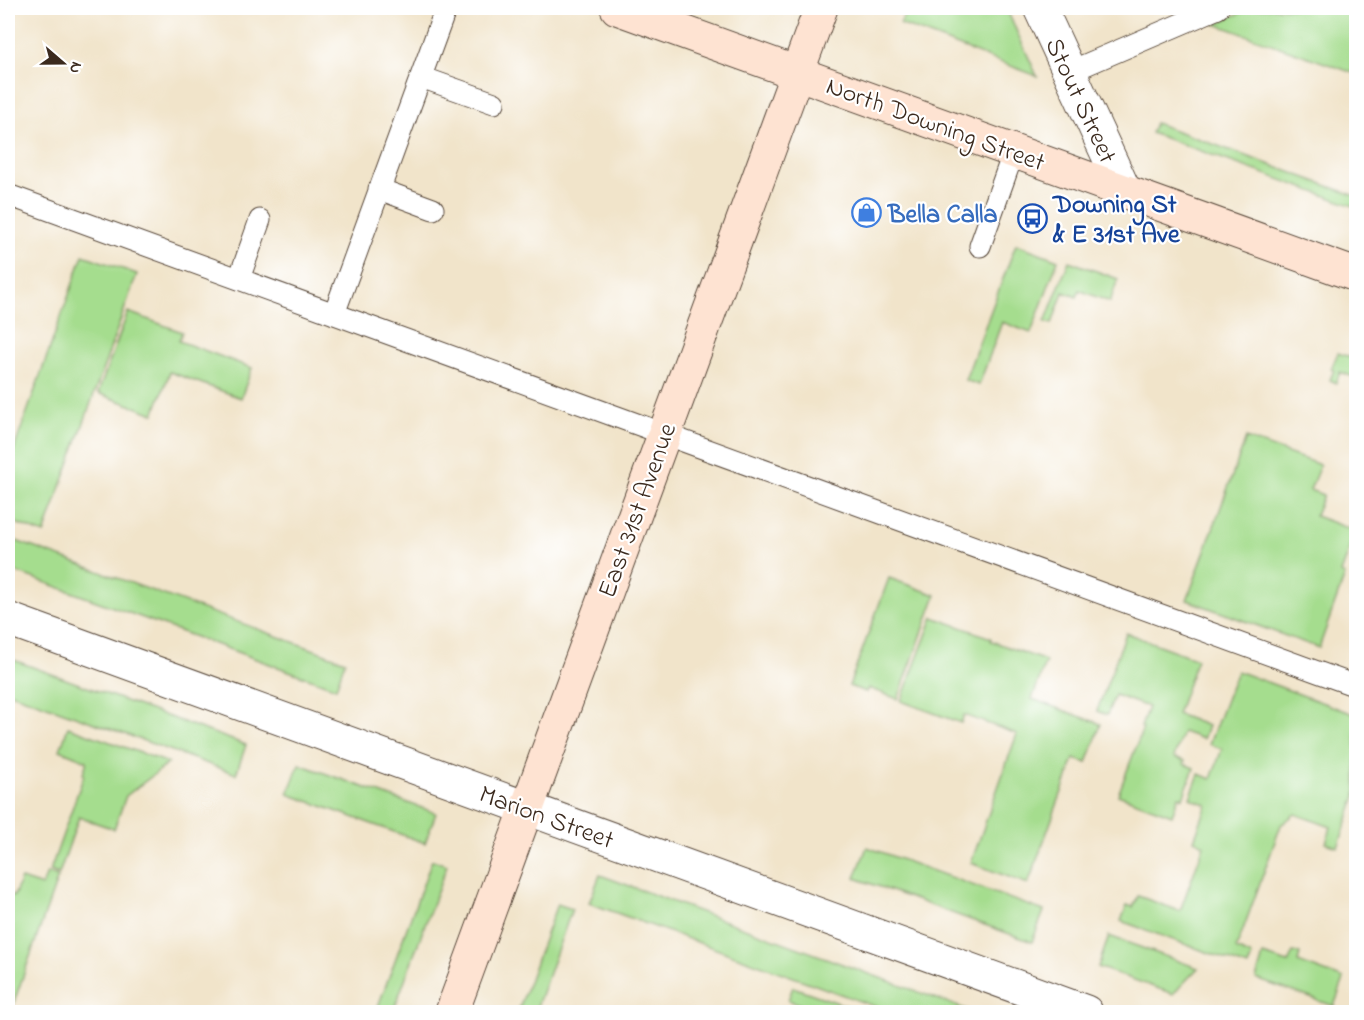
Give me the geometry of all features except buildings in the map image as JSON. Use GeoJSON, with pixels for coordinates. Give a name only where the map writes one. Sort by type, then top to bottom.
{"type":"FeatureCollection","features":[{"type":"Feature","properties":{"kind":"main road","name":"North Downing Street"},"geometry":{"type":"LineString","coordinates":[[617,8],[1356,276]]}},
{"type":"Feature","properties":{"kind":"main road","name":"East 31st Avenue"},"geometry":{"type":"LineString","coordinates":[[452,1012],[821,8]]}},
{"type":"Feature","properties":{"kind":"street","name":"Stout Street"},"geometry":{"type":"LineString","coordinates":[[1040,8],[1125,192]]}},
{"type":"Feature","properties":{"kind":"street","name":"Marion Street"},"geometry":{"type":"LineString","coordinates":[[8,619],[1086,1012]]}},
{"type":"Feature","properties":{"kind":"lane"},"geometry":{"type":"LineString","coordinates":[[334,314],[446,8]]}},
{"type":"Feature","properties":{"kind":"lane"},"geometry":{"type":"LineString","coordinates":[[1069,72],[1218,8]]}},
{"type":"Feature","properties":{"kind":"lane"},"geometry":{"type":"LineString","coordinates":[[421,76],[494,103]]}},
{"type":"Feature","properties":{"kind":"lane"},"geometry":{"type":"LineString","coordinates":[[980,246],[1014,151]]}},
{"type":"Feature","properties":{"kind":"lane"},"geometry":{"type":"LineString","coordinates":[[379,189],[434,209]]}},
{"type":"Feature","properties":{"kind":"lane"},"geometry":{"type":"LineString","coordinates":[[8,195],[1356,686]]}},
{"type":"Feature","properties":{"kind":"lane"},"geometry":{"type":"LineString","coordinates":[[239,279],[260,220]]}},
{"type":"Feature","properties":{"kind":"green space"},"geometry":{"type":"Polygon","coordinates":[[[907,8],[1006,8],[1037,76],[900,24],[907,8]]]}},
{"type":"Feature","properties":{"kind":"green space"},"geometry":{"type":"Polygon","coordinates":[[[1251,8],[1356,8],[1356,74],[1215,24],[1251,8]]]}},
{"type":"Feature","properties":{"kind":"green space"},"geometry":{"type":"Polygon","coordinates":[[[1155,123],[1356,196],[1356,207],[1151,133],[1155,123]]]}},
{"type":"Feature","properties":{"kind":"green space"},"geometry":{"type":"Polygon","coordinates":[[[1016,244],[1058,260],[1031,333],[1002,322],[979,385],[965,380],[1016,244]]]}},
{"type":"Feature","properties":{"kind":"green space"},"geometry":{"type":"Polygon","coordinates":[[[83,255],[137,274],[44,534],[8,520],[8,466],[83,255]]]}},
{"type":"Feature","properties":{"kind":"green space"},"geometry":{"type":"Polygon","coordinates":[[[1069,261],[1118,279],[1110,302],[1079,290],[1077,297],[1063,292],[1052,324],[1045,322],[1069,261]]]}},
{"type":"Feature","properties":{"kind":"green space"},"geometry":{"type":"Polygon","coordinates":[[[128,312],[182,332],[179,341],[252,368],[241,398],[170,372],[154,414],[98,393],[128,312]]]}},
{"type":"Feature","properties":{"kind":"green space"},"geometry":{"type":"Polygon","coordinates":[[[1338,353],[1356,359],[1356,378],[1340,372],[1336,383],[1330,380],[1334,370],[1331,369],[1338,353]]]}},
{"type":"Feature","properties":{"kind":"green space"},"geometry":{"type":"Polygon","coordinates":[[[1246,438],[1320,465],[1310,490],[1323,495],[1315,516],[1356,531],[1341,573],[1345,575],[1319,648],[1187,600],[1246,438]]]}},
{"type":"Feature","properties":{"kind":"green space"},"geometry":{"type":"Polygon","coordinates":[[[8,538],[345,661],[336,688],[8,569],[8,538]]]}},
{"type":"Feature","properties":{"kind":"green space"},"geometry":{"type":"Polygon","coordinates":[[[889,578],[936,595],[898,699],[868,688],[866,692],[849,686],[889,578]]]}},
{"type":"Feature","properties":{"kind":"green space"},"geometry":{"type":"Polygon","coordinates":[[[933,617],[1046,661],[1032,699],[1101,724],[1087,763],[1074,759],[1028,884],[971,863],[1017,734],[964,715],[961,723],[901,701],[933,617]]]}},
{"type":"Feature","properties":{"kind":"green space"},"geometry":{"type":"Polygon","coordinates":[[[1126,633],[1197,659],[1177,714],[1208,726],[1203,739],[1183,732],[1174,757],[1194,768],[1183,798],[1179,796],[1172,815],[1118,795],[1143,728],[1141,727],[1148,707],[1115,695],[1107,715],[1097,711],[1126,633]]]}},
{"type":"Feature","properties":{"kind":"green space"},"geometry":{"type":"Polygon","coordinates":[[[8,658],[246,745],[236,774],[8,692],[8,658]]]}},
{"type":"Feature","properties":{"kind":"green space"},"geometry":{"type":"Polygon","coordinates":[[[1237,671],[1356,715],[1356,796],[1338,847],[1326,843],[1331,827],[1295,814],[1281,825],[1236,949],[1252,956],[1248,967],[1121,921],[1127,905],[1133,907],[1138,896],[1180,911],[1204,845],[1194,840],[1207,805],[1190,798],[1199,774],[1211,779],[1222,749],[1209,744],[1237,671]]]}},
{"type":"Feature","properties":{"kind":"green space"},"geometry":{"type":"Polygon","coordinates":[[[68,727],[169,763],[126,796],[114,829],[79,817],[59,874],[50,871],[87,761],[60,750],[68,727]]]}},
{"type":"Feature","properties":{"kind":"green space"},"geometry":{"type":"Polygon","coordinates":[[[299,764],[436,813],[425,843],[288,794],[299,764]]]}},
{"type":"Feature","properties":{"kind":"green space"},"geometry":{"type":"Polygon","coordinates":[[[867,847],[1044,911],[1032,942],[855,878],[867,847]]]}},
{"type":"Feature","properties":{"kind":"green space"},"geometry":{"type":"Polygon","coordinates":[[[432,860],[447,865],[393,1012],[376,1012],[432,860]]]}},
{"type":"Feature","properties":{"kind":"green space"},"geometry":{"type":"Polygon","coordinates":[[[47,873],[58,877],[13,1005],[8,1003],[8,894],[14,896],[21,879],[42,886],[47,873]]]}},
{"type":"Feature","properties":{"kind":"green space"},"geometry":{"type":"Polygon","coordinates":[[[600,875],[973,1012],[890,1012],[589,903],[600,875]]]}},
{"type":"Feature","properties":{"kind":"green space"},"geometry":{"type":"Polygon","coordinates":[[[557,904],[572,909],[535,1012],[518,1012],[557,904]]]}},
{"type":"Feature","properties":{"kind":"green space"},"geometry":{"type":"Polygon","coordinates":[[[1109,936],[1198,968],[1173,994],[1098,967],[1109,936]]]}},
{"type":"Feature","properties":{"kind":"green space"},"geometry":{"type":"Polygon","coordinates":[[[1293,952],[1300,954],[1298,962],[1344,979],[1334,1006],[1256,979],[1263,955],[1288,963],[1293,952]]]}},
{"type":"Feature","properties":{"kind":"green space"},"geometry":{"type":"Polygon","coordinates":[[[793,987],[864,1012],[805,1012],[807,1007],[788,1000],[793,987]]]}},
{"type":"Feature","properties":{"kind":"place","name":"Bella Calla"},"geometry":{"type":"Point","coordinates":[867,213]}},
{"type":"Feature","properties":{"kind":"place","name":"Downing St & E 31st Ave"},"geometry":{"type":"Point","coordinates":[1032,218]}}]}
